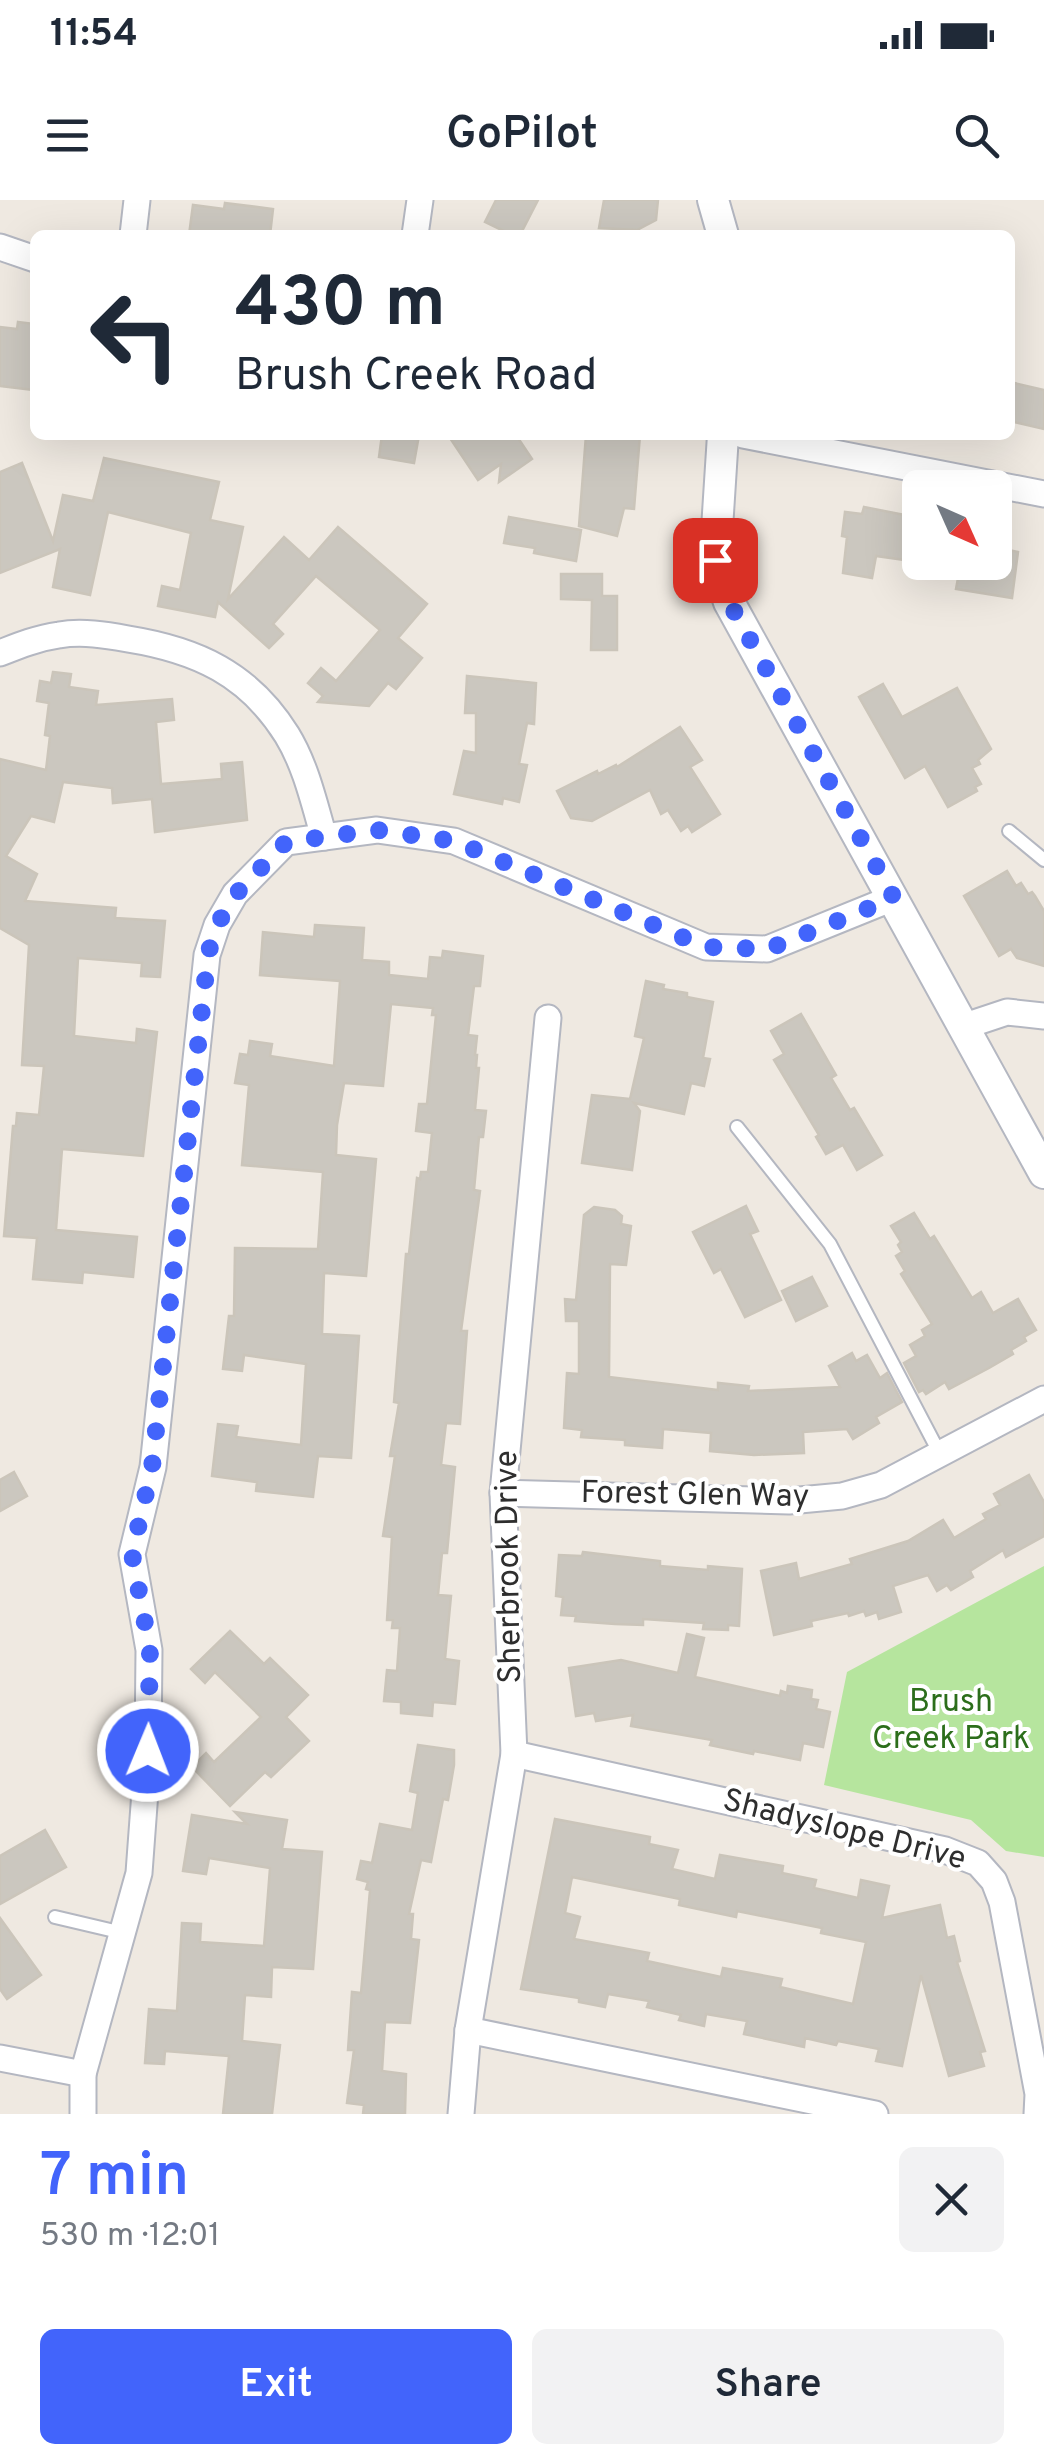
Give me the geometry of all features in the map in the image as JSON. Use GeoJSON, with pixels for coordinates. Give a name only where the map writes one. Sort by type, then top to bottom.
{"type":"FeatureCollection","features":[{"type":"Feature","properties":{"kind":"street"},"geometry":{"type":"LineString","coordinates":[[135,230],[138,200]]}},
{"type":"Feature","properties":{"kind":"street"},"geometry":{"type":"LineString","coordinates":[[416,230],[420,200]]}},
{"type":"Feature","properties":{"kind":"street"},"geometry":{"type":"LineString","coordinates":[[713,200],[722,230]]}},
{"type":"Feature","properties":{"kind":"street"},"geometry":{"type":"LineString","coordinates":[[0,247],[30,258]]}},
{"type":"Feature","properties":{"kind":"street"},"geometry":{"type":"LineString","coordinates":[[722,440],[715,560],[729,602],[1044,1173]]}},
{"type":"Feature","properties":{"kind":"street"},"geometry":{"type":"LineString","coordinates":[[769,440],[1044,494]]}},
{"type":"Feature","properties":{"kind":"street"},"geometry":{"type":"LineString","coordinates":[[0,653],[32,640],[64,634],[100,634],[194,654],[218,667],[267,707],[288,737],[304,770],[324,837]]}},
{"type":"Feature","properties":{"kind":"street"},"geometry":{"type":"LineString","coordinates":[[82,2114],[83,2074],[139,1873],[150,1650],[132,1554],[152,1467],[208,954],[217,925],[236,894],[286,842],[377,830],[454,841],[706,947],[768,949],[894,898]]}},
{"type":"Feature","properties":{"kind":"street"},"geometry":{"type":"LineString","coordinates":[[965,1026],[1007,1012],[1044,1016]]}},
{"type":"Feature","properties":{"kind":"street","name":"Sherbrook Drive"},"geometry":{"type":"LineString","coordinates":[[461,2114],[468,2030],[514,1754],[502,1493],[548,1018]]}},
{"type":"Feature","properties":{"kind":"street","name":"Forest Glen Way"},"geometry":{"type":"LineString","coordinates":[[502,1493],[789,1501],[824,1498],[881,1485],[1044,1399]]}},
{"type":"Feature","properties":{"kind":"street","name":"Shadyslope Drive"},"geometry":{"type":"LineString","coordinates":[[514,1754],[945,1850],[978,1863],[994,1881],[1002,1902],[1038,2094],[1037,2114]]}},
{"type":"Feature","properties":{"kind":"street"},"geometry":{"type":"LineString","coordinates":[[468,2030],[875,2114]]}},
{"type":"Feature","properties":{"kind":"street"},"geometry":{"type":"LineString","coordinates":[[0,2058],[83,2074]]}},
{"type":"Feature","properties":{"kind":"lane"},"geometry":{"type":"LineString","coordinates":[[1008,831],[1044,860]]}},
{"type":"Feature","properties":{"kind":"lane"},"geometry":{"type":"LineString","coordinates":[[737,1127],[830,1244],[940,1454]]}},
{"type":"Feature","properties":{"kind":"lane"},"geometry":{"type":"LineString","coordinates":[[55,1917],[124,1933]]}},
{"type":"Feature","properties":{"kind":"green space","name":"Brush Creek Park"},"geometry":{"type":"Polygon","coordinates":[[[1044,1566],[1044,1857],[1006,1851],[971,1820],[824,1785],[847,1672],[1044,1566]]]}},
{"type":"Feature","properties":{"kind":"building"},"geometry":{"type":"Polygon","coordinates":[[[496,200],[538,200],[523,230],[502,230],[485,222],[496,200]]]}},
{"type":"Feature","properties":{"kind":"building"},"geometry":{"type":"Polygon","coordinates":[[[604,200],[658,200],[656,220],[637,230],[599,228],[604,200]]]}},
{"type":"Feature","properties":{"kind":"building"},"geometry":{"type":"Polygon","coordinates":[[[225,203],[273,209],[271,230],[190,230],[193,205],[224,209],[225,203]]]}},
{"type":"Feature","properties":{"kind":"building"},"geometry":{"type":"Polygon","coordinates":[[[18,322],[30,323],[30,390],[0,386],[0,327],[17,329],[18,322]]]}},
{"type":"Feature","properties":{"kind":"building"},"geometry":{"type":"Polygon","coordinates":[[[1015,383],[1044,390],[1044,429],[1015,422],[1015,383]]]}},
{"type":"Feature","properties":{"kind":"building"},"geometry":{"type":"Polygon","coordinates":[[[381,440],[418,440],[414,463],[379,457],[381,440]]]}},
{"type":"Feature","properties":{"kind":"building"},"geometry":{"type":"Polygon","coordinates":[[[451,440],[519,440],[532,459],[499,482],[501,464],[478,480],[451,440]]]}},
{"type":"Feature","properties":{"kind":"building"},"geometry":{"type":"Polygon","coordinates":[[[586,440],[640,440],[634,509],[624,508],[617,536],[579,526],[586,440]]]}},
{"type":"Feature","properties":{"kind":"building"},"geometry":{"type":"Polygon","coordinates":[[[104,458],[219,482],[210,520],[243,527],[228,599],[284,537],[309,560],[338,527],[427,604],[398,638],[422,658],[396,689],[388,683],[369,706],[318,702],[323,696],[308,683],[321,668],[336,681],[380,630],[316,576],[273,624],[283,634],[269,648],[218,602],[215,617],[158,606],[162,586],[180,590],[191,533],[108,512],[90,595],[53,587],[60,549],[0,573],[0,472],[22,463],[53,541],[63,495],[93,501],[104,458]]]}},
{"type":"Feature","properties":{"kind":"building"},"geometry":{"type":"Polygon","coordinates":[[[864,507],[902,514],[902,560],[876,556],[872,578],[843,573],[845,512],[862,514],[864,507]]]}},
{"type":"Feature","properties":{"kind":"building"},"geometry":{"type":"Polygon","coordinates":[[[509,517],[581,530],[576,561],[504,543],[509,517]]]}},
{"type":"Feature","properties":{"kind":"building"},"geometry":{"type":"Polygon","coordinates":[[[1012,551],[1018,552],[1012,598],[956,589],[958,580],[1012,580],[1012,551]]]}},
{"type":"Feature","properties":{"kind":"building"},"geometry":{"type":"Polygon","coordinates":[[[561,574],[602,574],[602,596],[617,596],[617,650],[591,650],[592,600],[561,599],[561,574]]]}},
{"type":"Feature","properties":{"kind":"building"},"geometry":{"type":"Polygon","coordinates":[[[53,672],[71,674],[69,687],[98,691],[96,705],[172,699],[174,720],[156,722],[161,784],[222,779],[221,764],[242,762],[247,820],[155,832],[152,799],[113,803],[112,788],[63,782],[54,822],[31,816],[6,856],[37,874],[25,901],[116,908],[115,918],[165,921],[160,977],[141,976],[142,963],[78,958],[74,1036],[136,1043],[137,1029],[157,1032],[143,1156],[62,1149],[56,1230],[137,1237],[133,1277],[83,1272],[82,1283],[33,1279],[37,1238],[4,1236],[13,1126],[17,1113],[39,1115],[44,1066],[22,1065],[29,945],[0,928],[0,759],[46,770],[49,703],[37,701],[40,681],[51,683],[53,672]]]}},
{"type":"Feature","properties":{"kind":"building"},"geometry":{"type":"Polygon","coordinates":[[[467,676],[536,683],[534,724],[527,723],[519,764],[527,765],[519,802],[503,798],[502,804],[454,794],[464,751],[476,753],[476,713],[465,713],[467,676]]]}},
{"type":"Feature","properties":{"kind":"building"},"geometry":{"type":"Polygon","coordinates":[[[883,684],[902,717],[957,688],[991,749],[972,768],[981,784],[975,787],[977,791],[948,807],[925,766],[905,778],[859,697],[883,684]]]}},
{"type":"Feature","properties":{"kind":"building"},"geometry":{"type":"Polygon","coordinates":[[[680,727],[702,760],[690,767],[720,814],[692,832],[688,826],[681,831],[668,810],[661,814],[650,790],[592,821],[571,818],[557,791],[597,771],[598,774],[617,767],[680,727]]]}},
{"type":"Feature","properties":{"kind":"building"},"geometry":{"type":"Polygon","coordinates":[[[1007,871],[1016,886],[1021,883],[1028,894],[1032,892],[1044,911],[1044,966],[1017,958],[1011,949],[999,956],[964,896],[1007,871]]]}},
{"type":"Feature","properties":{"kind":"building"},"geometry":{"type":"Polygon","coordinates":[[[315,925],[364,928],[362,960],[389,962],[389,975],[428,979],[430,957],[442,958],[443,951],[483,956],[480,986],[474,986],[468,1035],[477,1036],[475,1110],[486,1111],[483,1137],[479,1137],[474,1190],[480,1191],[461,1331],[467,1331],[460,1424],[446,1423],[441,1465],[455,1467],[447,1553],[442,1553],[438,1595],[451,1596],[445,1659],[459,1661],[455,1704],[433,1702],[432,1716],[401,1713],[401,1702],[384,1701],[387,1670],[397,1671],[400,1628],[392,1628],[393,1620],[387,1620],[392,1537],[383,1536],[395,1456],[390,1456],[399,1403],[394,1402],[406,1254],[417,1178],[420,1179],[421,1172],[428,1172],[432,1133],[416,1131],[419,1104],[427,1104],[436,1015],[432,1015],[433,1008],[391,1004],[383,1086],[344,1083],[336,1155],[376,1159],[366,1276],[324,1273],[322,1334],[359,1336],[351,1458],[318,1456],[313,1497],[256,1491],[257,1482],[212,1476],[218,1424],[238,1426],[236,1437],[301,1445],[306,1364],[244,1355],[242,1371],[223,1369],[229,1316],[234,1316],[235,1248],[318,1249],[323,1172],[242,1165],[249,1085],[235,1083],[240,1054],[248,1055],[250,1041],[272,1044],[270,1056],[334,1066],[340,981],[260,975],[263,932],[314,937],[315,925]]]}},
{"type":"Feature","properties":{"kind":"building"},"geometry":{"type":"Polygon","coordinates":[[[646,981],[687,993],[687,997],[713,1002],[703,1058],[710,1059],[704,1086],[691,1083],[684,1114],[634,1103],[640,1111],[632,1170],[582,1163],[592,1095],[630,1099],[644,1038],[635,1036],[646,981]]]}},
{"type":"Feature","properties":{"kind":"building"},"geometry":{"type":"Polygon","coordinates":[[[801,1014],[836,1075],[831,1078],[882,1155],[857,1170],[843,1145],[826,1154],[816,1137],[819,1135],[774,1060],[784,1054],[771,1031],[801,1014]]]}},
{"type":"Feature","properties":{"kind":"building"},"geometry":{"type":"Polygon","coordinates":[[[746,1206],[758,1231],[750,1234],[781,1300],[745,1317],[721,1269],[714,1273],[693,1232],[746,1206]]]}},
{"type":"Feature","properties":{"kind":"building"},"geometry":{"type":"Polygon","coordinates":[[[594,1207],[615,1210],[622,1216],[621,1224],[631,1226],[626,1265],[610,1264],[609,1377],[718,1390],[718,1383],[749,1386],[748,1391],[840,1387],[829,1366],[852,1353],[856,1361],[867,1355],[880,1378],[887,1373],[902,1402],[876,1417],[879,1423],[853,1439],[847,1429],[803,1432],[804,1453],[754,1455],[710,1451],[711,1433],[663,1429],[662,1448],[625,1445],[625,1440],[581,1437],[582,1430],[564,1428],[567,1373],[579,1374],[579,1321],[566,1321],[565,1299],[576,1300],[584,1215],[594,1207]]]}},
{"type":"Feature","properties":{"kind":"building"},"geometry":{"type":"Polygon","coordinates":[[[914,1213],[930,1239],[934,1236],[972,1298],[981,1292],[993,1313],[1018,1299],[1036,1330],[1011,1350],[1013,1354],[989,1368],[949,1389],[945,1382],[926,1394],[923,1390],[919,1392],[904,1363],[916,1356],[910,1345],[925,1336],[922,1330],[932,1324],[901,1274],[905,1271],[896,1256],[902,1252],[898,1245],[901,1242],[891,1226],[914,1213]]]}},
{"type":"Feature","properties":{"kind":"building"},"geometry":{"type":"Polygon","coordinates":[[[812,1277],[827,1306],[796,1321],[782,1291],[812,1277]]]}},
{"type":"Feature","properties":{"kind":"building"},"geometry":{"type":"Polygon","coordinates":[[[14,1472],[27,1496],[0,1511],[0,1480],[14,1472]]]}},
{"type":"Feature","properties":{"kind":"building"},"geometry":{"type":"Polygon","coordinates":[[[1029,1475],[1044,1502],[1044,1536],[1006,1557],[1003,1550],[970,1571],[973,1577],[951,1590],[947,1585],[937,1591],[928,1575],[893,1586],[901,1612],[879,1619],[877,1612],[866,1616],[864,1611],[849,1616],[848,1613],[774,1635],[761,1571],[796,1563],[799,1579],[852,1564],[850,1559],[908,1541],[943,1520],[954,1538],[986,1519],[983,1514],[1000,1505],[994,1494],[1029,1475]]]}},
{"type":"Feature","properties":{"kind":"building"},"geometry":{"type":"Polygon","coordinates":[[[583,1552],[660,1561],[660,1566],[742,1569],[739,1626],[728,1625],[728,1630],[703,1629],[704,1623],[643,1619],[643,1625],[615,1624],[575,1621],[576,1616],[561,1615],[563,1597],[556,1596],[559,1555],[582,1556],[583,1552]]]}},
{"type":"Feature","properties":{"kind":"building"},"geometry":{"type":"Polygon","coordinates":[[[230,1631],[264,1664],[270,1658],[308,1695],[286,1717],[309,1741],[271,1777],[265,1772],[230,1806],[192,1767],[206,1753],[214,1762],[261,1717],[215,1672],[205,1683],[191,1669],[230,1631]]]}},
{"type":"Feature","properties":{"kind":"building"},"geometry":{"type":"Polygon","coordinates":[[[687,1634],[704,1638],[695,1677],[780,1696],[781,1691],[787,1693],[788,1686],[812,1690],[811,1699],[818,1700],[816,1709],[830,1712],[823,1747],[803,1743],[800,1760],[754,1751],[753,1754],[710,1745],[712,1740],[631,1726],[633,1715],[596,1721],[594,1713],[576,1716],[569,1668],[621,1660],[678,1673],[687,1634]]]}},
{"type":"Feature","properties":{"kind":"building"},"geometry":{"type":"Polygon","coordinates":[[[418,1745],[454,1750],[454,1765],[431,1862],[421,1860],[409,1914],[413,1914],[411,1939],[419,1940],[410,2023],[385,2022],[382,2071],[406,2074],[405,2114],[363,2114],[364,2105],[347,2103],[354,2050],[348,2050],[352,1992],[361,1993],[370,1890],[366,1889],[368,1882],[357,1879],[361,1861],[372,1863],[380,1824],[412,1830],[418,1793],[410,1791],[418,1745]]]}},
{"type":"Feature","properties":{"kind":"building"},"geometry":{"type":"Polygon","coordinates":[[[235,1812],[287,1820],[282,1849],[322,1852],[313,1969],[272,1967],[271,1997],[245,1995],[242,2041],[280,2045],[272,2114],[223,2114],[229,2056],[165,2051],[164,2064],[145,2063],[149,2009],[177,2011],[182,1923],[201,1924],[200,1942],[264,1946],[270,1868],[209,1858],[206,1874],[183,1871],[192,1815],[247,1824],[235,1812]]]}},
{"type":"Feature","properties":{"kind":"building"},"geometry":{"type":"Polygon","coordinates":[[[555,1819],[650,1837],[649,1844],[678,1850],[672,1869],[715,1879],[720,1855],[783,1866],[782,1873],[816,1880],[814,1888],[858,1898],[861,1880],[889,1886],[882,1918],[940,1905],[947,1938],[954,1936],[960,1961],[957,1962],[985,2051],[980,2052],[984,2066],[949,2076],[921,1975],[902,2066],[876,2061],[879,2049],[805,2038],[804,2047],[744,2034],[747,2021],[706,2014],[704,2026],[679,2020],[681,2015],[647,2007],[649,2001],[608,1994],[605,2007],[579,2002],[579,1998],[521,1989],[555,1819]],[[572,1877],[565,1913],[580,1917],[574,1939],[649,1953],[647,1961],[721,1977],[723,1968],[782,1979],[780,1987],[853,2004],[866,1942],[821,1933],[822,1928],[737,1911],[736,1917],[679,1905],[680,1899],[572,1877]]]}},
{"type":"Feature","properties":{"kind":"building"},"geometry":{"type":"Polygon","coordinates":[[[45,1830],[66,1867],[0,1904],[0,1856],[45,1830]]]}},
{"type":"Feature","properties":{"kind":"building"},"geometry":{"type":"Polygon","coordinates":[[[0,1918],[41,1975],[7,1999],[0,1989],[0,1918]]]}},
{"type":"Feature","properties":{"kind":"route"},"geometry":{"type":"LineString","coordinates":[[148,1751],[150,1650],[132,1554],[152,1467],[208,954],[217,925],[259,867],[286,842],[377,830],[454,841],[706,947],[768,949],[894,898],[729,602],[715,560]]}}]}
